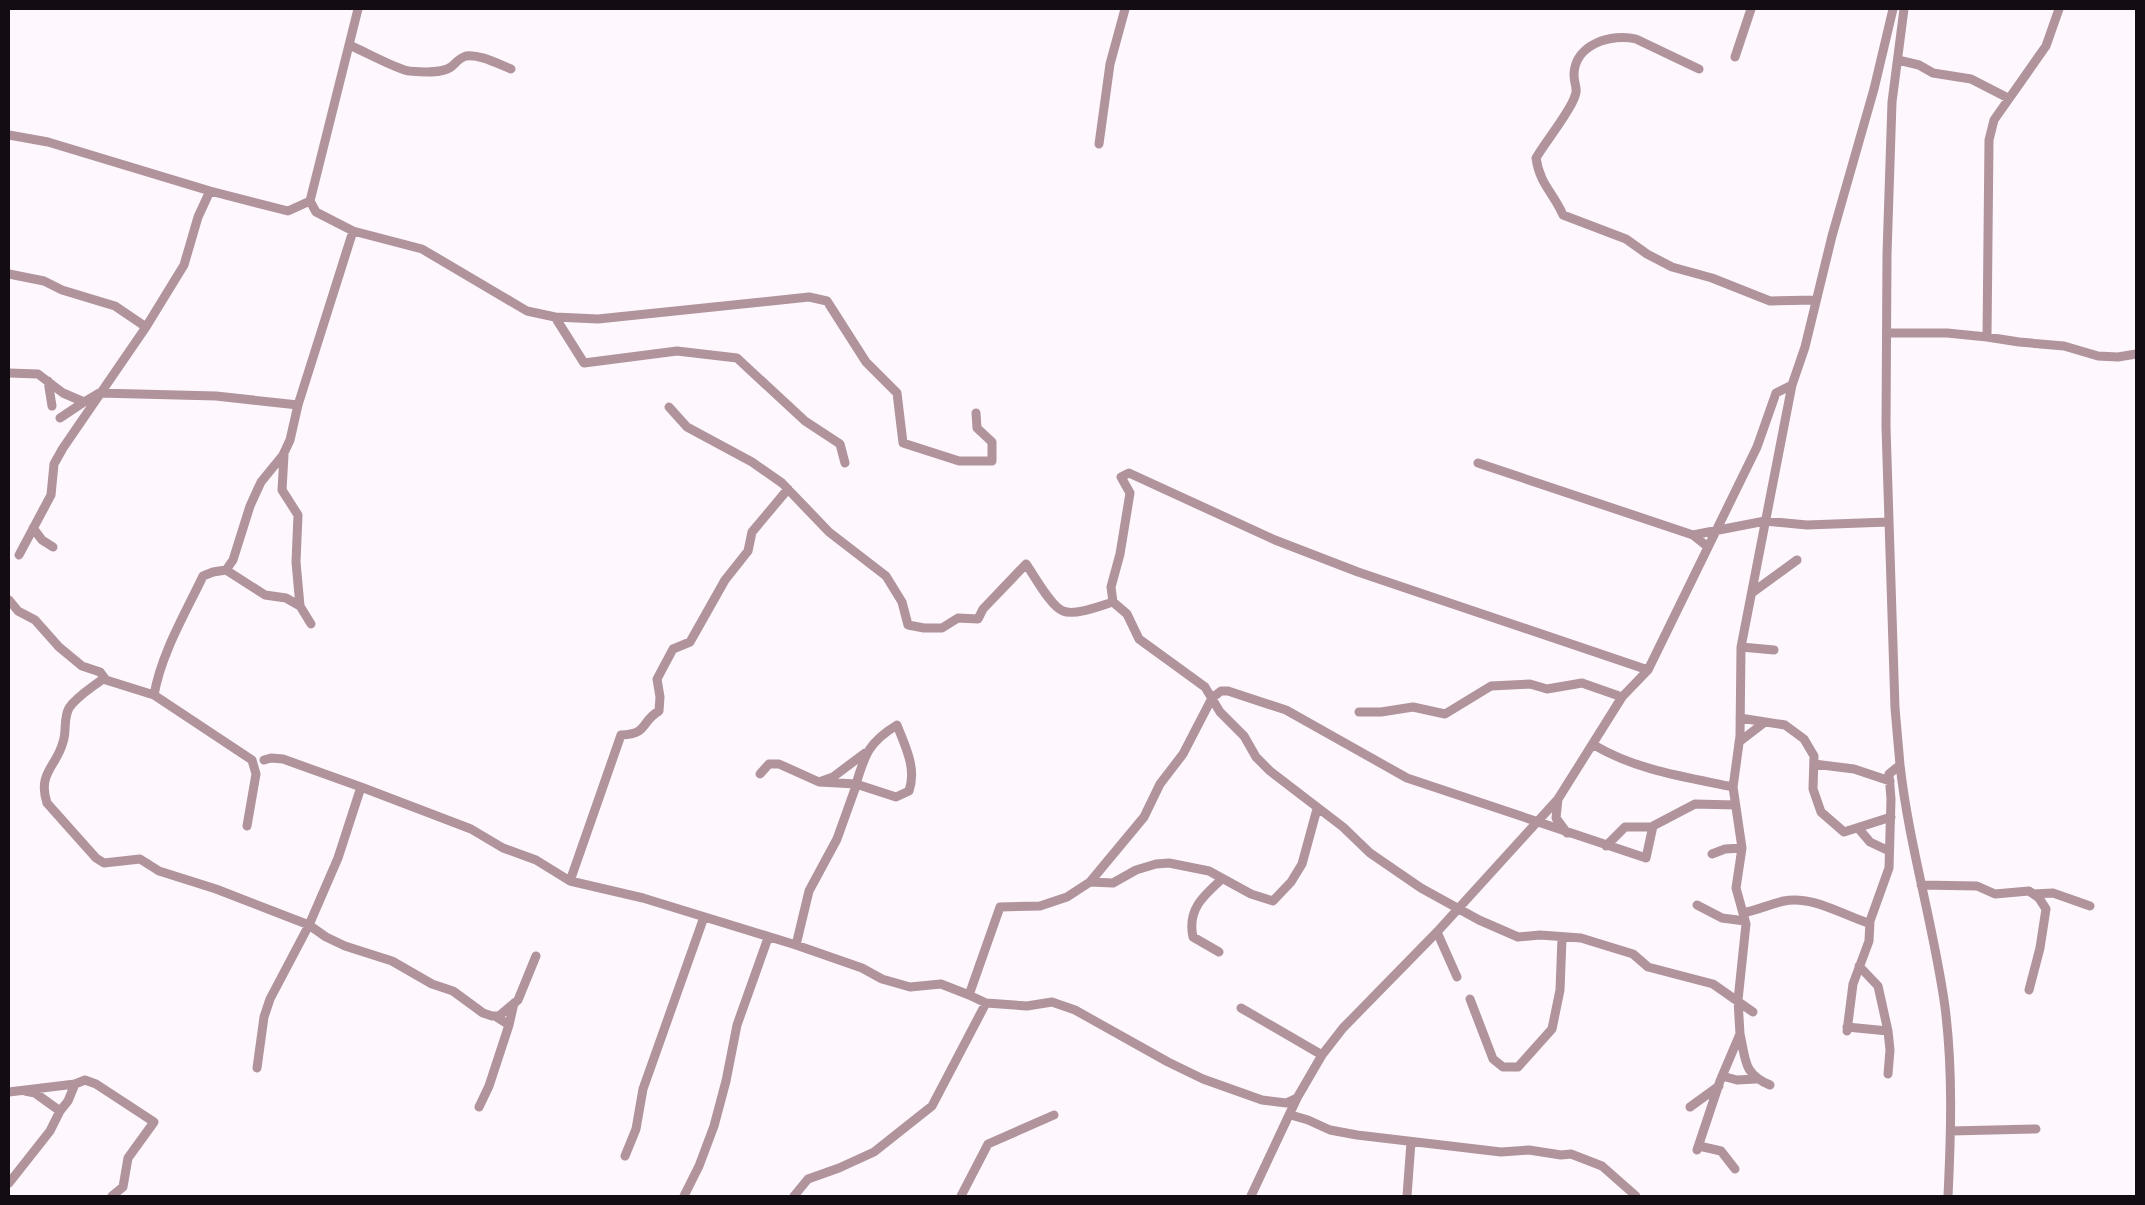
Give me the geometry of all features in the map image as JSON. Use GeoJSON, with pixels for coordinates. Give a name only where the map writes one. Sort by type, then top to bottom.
{"type":"FeatureCollection","features":[{"type":"Feature","properties":{"kind":"street"},"geometry":{"type":"LineString","coordinates":[[358,9],[310,200],[316,212],[353,230],[422,249],[527,311],[555,317],[598,319],[809,296],[827,301],[866,362],[897,393],[903,443],[959,461],[992,461],[992,442],[977,428],[976,413]]}},
{"type":"Feature","properties":{"kind":"street"},"geometry":{"type":"LineString","coordinates":[[1099,144],[1110,64],[1125,9]]}},
{"type":"Feature","properties":{"kind":"street"},"geometry":{"type":"LineString","coordinates":[[1735,57],[1751,9]]}},
{"type":"Feature","properties":{"kind":"street"},"geometry":{"type":"LineString","coordinates":[[1756,1079],[1748,1068],[1740,1034],[1738,1000],[1745,938],[1744,917],[1736,888],[1742,848],[1732,787],[1739,742],[1741,647],[1792,385],[1874,89],[1893,9]]}},
{"type":"Feature","properties":{"kind":"street"},"geometry":{"type":"LineString","coordinates":[[1904,9],[1892,102],[1887,333],[1888,522],[1900,765],[1904,802],[1945,1005],[1952,1077],[1948,1196]]}},
{"type":"Feature","properties":{"kind":"street"},"geometry":{"type":"LineString","coordinates":[[1987,336],[1989,140],[1994,120],[2046,46],[2059,9]]}},
{"type":"Feature","properties":{"kind":"street"},"geometry":{"type":"LineString","coordinates":[[1699,70],[1636,39],[1625,36],[1610,38],[1583,52],[1577,62],[1574,75],[1577,89],[1571,104],[1536,158],[1541,180],[1556,198],[1563,215],[1626,239],[1647,254],[1672,267],[1712,278],[1770,302],[1816,300]]}},
{"type":"Feature","properties":{"kind":"street"},"geometry":{"type":"LineString","coordinates":[[349,45],[400,69],[410,71],[440,72],[450,68],[458,59],[467,56],[476,56],[511,69]]}},
{"type":"Feature","properties":{"kind":"street"},"geometry":{"type":"LineString","coordinates":[[1898,60],[1919,65],[1933,73],[1971,78],[2008,98]]}},
{"type":"Feature","properties":{"kind":"street"},"geometry":{"type":"LineString","coordinates":[[9,134],[48,142],[210,191],[288,211],[310,200]]}},
{"type":"Feature","properties":{"kind":"street"},"geometry":{"type":"LineString","coordinates":[[18,555],[50,495],[54,464],[63,448],[146,327],[184,264],[198,217],[210,191]]}},
{"type":"Feature","properties":{"kind":"street"},"geometry":{"type":"LineString","coordinates":[[311,624],[300,606],[296,562],[298,515],[282,490],[284,452],[353,230]]}},
{"type":"Feature","properties":{"kind":"street"},"geometry":{"type":"LineString","coordinates":[[9,274],[44,280],[62,290],[115,306],[146,327]]}},
{"type":"Feature","properties":{"kind":"street"},"geometry":{"type":"LineString","coordinates":[[555,317],[584,363],[677,351],[737,358],[805,421],[840,444],[845,463]]}},
{"type":"Feature","properties":{"kind":"street"},"geometry":{"type":"LineString","coordinates":[[1887,333],[1947,333],[1987,336],[2018,342],[2064,346],[2098,356],[2118,357],[2136,354]]}},
{"type":"Feature","properties":{"kind":"street"},"geometry":{"type":"LineString","coordinates":[[9,373],[38,374],[63,393],[84,402]]}},
{"type":"Feature","properties":{"kind":"street"},"geometry":{"type":"LineString","coordinates":[[48,382],[52,406]]}},
{"type":"Feature","properties":{"kind":"street"},"geometry":{"type":"LineString","coordinates":[[1251,1196],[1297,1098],[1322,1054],[1343,1028],[1437,932],[1558,798],[1594,745],[1622,697],[1648,670],[1757,447],[1776,393],[1792,385]]}},
{"type":"Feature","properties":{"kind":"street"},"geometry":{"type":"LineString","coordinates":[[60,418],[99,393],[216,396],[298,405]]}},
{"type":"Feature","properties":{"kind":"street"},"geometry":{"type":"LineString","coordinates":[[669,407],[687,427],[752,462],[788,489],[829,532],[886,576],[902,602],[908,625],[924,628],[942,628],[958,618],[978,619],[983,609],[1026,564],[1053,604],[1063,612],[1085,610],[1113,602]]}},
{"type":"Feature","properties":{"kind":"street"},"geometry":{"type":"LineString","coordinates":[[226,570],[233,560],[250,506],[261,482],[284,452]]}},
{"type":"Feature","properties":{"kind":"street"},"geometry":{"type":"LineString","coordinates":[[1478,463],[1693,535],[1708,547]]}},
{"type":"Feature","properties":{"kind":"street"},"geometry":{"type":"LineString","coordinates":[[1648,670],[1349,569],[1275,540],[1129,473],[1121,478],[1130,494],[1120,554],[1111,587],[1113,602],[1127,614],[1140,639],[1205,687],[1220,712],[1251,744],[1256,757],[1316,809],[1343,827],[1370,853],[1390,867],[1421,888],[1479,920],[1518,937],[1540,935],[1581,938],[1633,954],[1648,967],[1705,981],[1738,1000],[1753,1012]]}},
{"type":"Feature","properties":{"kind":"street"},"geometry":{"type":"LineString","coordinates":[[570,881],[621,735],[635,735],[646,726],[652,715],[658,711],[660,697],[658,679],[673,649],[690,642],[725,580],[748,551],[752,532],[788,489]]}},
{"type":"Feature","properties":{"kind":"street"},"geometry":{"type":"LineString","coordinates":[[1693,535],[1765,521],[1807,525],[1888,522]]}},
{"type":"Feature","properties":{"kind":"street"},"geometry":{"type":"LineString","coordinates":[[33,528],[42,540],[53,547]]}},
{"type":"Feature","properties":{"kind":"street"},"geometry":{"type":"LineString","coordinates":[[1753,592],[1798,560]]}},
{"type":"Feature","properties":{"kind":"street"},"geometry":{"type":"LineString","coordinates":[[154,695],[156,679],[166,654],[203,576],[226,570],[265,595],[286,598],[300,606]]}},
{"type":"Feature","properties":{"kind":"street"},"geometry":{"type":"LineString","coordinates":[[9,600],[18,611],[35,620],[44,633],[82,666],[100,672],[104,678],[154,695],[252,760],[283,759],[361,787],[471,829],[503,848],[536,860],[557,875],[570,881],[643,898],[768,938],[796,945],[862,968],[882,979],[910,987],[941,984],[986,1003],[1027,1006],[1052,1002],[1075,1010],[1168,1062],[1204,1078],[1262,1100],[1286,1103],[1297,1098]]}},
{"type":"Feature","properties":{"kind":"street"},"geometry":{"type":"LineString","coordinates":[[1741,647],[1774,650]]}},
{"type":"Feature","properties":{"kind":"street"},"geometry":{"type":"LineString","coordinates":[[104,678],[79,697],[69,709],[65,723],[63,743],[48,771],[43,792],[47,803],[96,858],[104,863],[140,859],[159,870],[216,889],[309,925],[326,937],[345,946],[392,961],[432,984],[453,991],[483,1013],[495,1016],[509,1025]]}},
{"type":"Feature","properties":{"kind":"street"},"geometry":{"type":"LineString","coordinates":[[1359,712],[1381,712],[1412,707],[1445,714],[1491,686],[1530,684],[1547,689],[1582,683],[1622,697]]}},
{"type":"Feature","properties":{"kind":"street"},"geometry":{"type":"LineString","coordinates":[[969,996],[1000,907],[1040,906],[1067,897],[1090,882],[1144,817],[1160,784],[1183,754],[1212,698],[1221,691],[1228,691],[1270,703],[1341,740],[1407,778],[1538,821],[1606,846],[1646,858],[1653,827]]}},
{"type":"Feature","properties":{"kind":"street"},"geometry":{"type":"LineString","coordinates":[[1740,718],[1785,725],[1804,739],[1814,756],[1813,790],[1821,812],[1844,832],[1891,817]]}},
{"type":"Feature","properties":{"kind":"street"},"geometry":{"type":"LineString","coordinates":[[1739,742],[1765,722]]}},
{"type":"Feature","properties":{"kind":"street"},"geometry":{"type":"LineString","coordinates":[[760,774],[769,764],[779,764],[819,782],[856,784],[896,797],[910,790],[914,778],[897,725],[888,730],[865,753],[834,777],[819,782]]}},
{"type":"Feature","properties":{"kind":"street"},"geometry":{"type":"LineString","coordinates":[[1594,745],[1608,753],[1646,768],[1732,787]]}},
{"type":"Feature","properties":{"kind":"street"},"geometry":{"type":"LineString","coordinates":[[796,945],[809,891],[837,839],[865,753]]}},
{"type":"Feature","properties":{"kind":"street"},"geometry":{"type":"LineString","coordinates":[[252,760],[256,774]]}},
{"type":"Feature","properties":{"kind":"street"},"geometry":{"type":"LineString","coordinates":[[247,826],[256,774],[264,760]]}},
{"type":"Feature","properties":{"kind":"street"},"geometry":{"type":"LineString","coordinates":[[1814,764],[1854,769],[1890,781]]}},
{"type":"Feature","properties":{"kind":"street"},"geometry":{"type":"LineString","coordinates":[[1888,1031],[1847,1029],[1853,984],[1869,941],[1870,921],[1889,868],[1891,817],[1889,774],[1900,765]]}},
{"type":"Feature","properties":{"kind":"street"},"geometry":{"type":"LineString","coordinates":[[257,1068],[264,1017],[270,999],[309,925],[338,858],[361,787]]}},
{"type":"Feature","properties":{"kind":"street"},"geometry":{"type":"LineString","coordinates":[[1558,798],[1556,818],[1567,833]]}},
{"type":"Feature","properties":{"kind":"street"},"geometry":{"type":"LineString","coordinates":[[1606,846],[1625,827],[1653,827],[1695,804],[1735,805]]}},
{"type":"Feature","properties":{"kind":"street"},"geometry":{"type":"LineString","coordinates":[[1090,882],[1114,883],[1136,870],[1163,863],[1196,867],[1210,871],[1251,894],[1273,902],[1291,882],[1302,864],[1316,809]]}},
{"type":"Feature","properties":{"kind":"street"},"geometry":{"type":"LineString","coordinates":[[1858,828],[1870,842],[1889,851]]}},
{"type":"Feature","properties":{"kind":"street"},"geometry":{"type":"LineString","coordinates":[[1712,854],[1725,849],[1742,848]]}},
{"type":"Feature","properties":{"kind":"street"},"geometry":{"type":"LineString","coordinates":[[1219,952],[1193,937],[1190,925],[1194,910],[1206,894],[1222,879]]}},
{"type":"Feature","properties":{"kind":"street"},"geometry":{"type":"LineString","coordinates":[[1922,884],[1977,886],[1995,894],[2029,892],[2039,898],[2046,909],[2040,948],[2029,990]]}},
{"type":"Feature","properties":{"kind":"street"},"geometry":{"type":"LineString","coordinates":[[2032,894],[2053,893],[2090,906]]}},
{"type":"Feature","properties":{"kind":"street"},"geometry":{"type":"LineString","coordinates":[[1697,905],[1722,918],[1744,917],[1786,900],[1829,907],[1859,920],[1868,923],[1870,921]]}},
{"type":"Feature","properties":{"kind":"street"},"geometry":{"type":"LineString","coordinates":[[625,1156],[636,1129],[643,1089],[704,917]]}},
{"type":"Feature","properties":{"kind":"street"},"geometry":{"type":"LineString","coordinates":[[1437,932],[1457,977]]}},
{"type":"Feature","properties":{"kind":"street"},"geometry":{"type":"LineString","coordinates":[[684,1196],[699,1166],[714,1126],[726,1081],[737,1025],[768,938]]}},
{"type":"Feature","properties":{"kind":"street"},"geometry":{"type":"LineString","coordinates":[[1470,999],[1493,1059],[1503,1068],[1518,1067],[1552,1029],[1560,990],[1562,938]]}},
{"type":"Feature","properties":{"kind":"street"},"geometry":{"type":"LineString","coordinates":[[495,1016],[499,1016],[518,1000],[536,956]]}},
{"type":"Feature","properties":{"kind":"street"},"geometry":{"type":"LineString","coordinates":[[1859,966],[1878,986],[1888,1031],[1890,1050],[1888,1074]]}},
{"type":"Feature","properties":{"kind":"street"},"geometry":{"type":"LineString","coordinates":[[479,1107],[489,1086],[509,1025],[514,1003]]}},
{"type":"Feature","properties":{"kind":"street"},"geometry":{"type":"LineString","coordinates":[[794,1196],[808,1179],[839,1168],[874,1152],[932,1106],[986,1003]]}},
{"type":"Feature","properties":{"kind":"street"},"geometry":{"type":"LineString","coordinates":[[1241,1008],[1322,1054]]}},
{"type":"Feature","properties":{"kind":"street"},"geometry":{"type":"LineString","coordinates":[[1735,1169],[1721,1151],[1698,1148],[1722,1076],[1740,1034]]}},
{"type":"Feature","properties":{"kind":"street"},"geometry":{"type":"LineString","coordinates":[[1722,1076],[1737,1080],[1756,1079],[1770,1085]]}},
{"type":"Feature","properties":{"kind":"street"},"geometry":{"type":"LineString","coordinates":[[25,1092],[75,1084],[85,1080],[96,1084],[154,1122],[128,1158],[124,1187],[112,1196]]}},
{"type":"Feature","properties":{"kind":"street"},"geometry":{"type":"LineString","coordinates":[[9,1183],[50,1131],[60,1111],[68,1101],[75,1084]]}},
{"type":"Feature","properties":{"kind":"street"},"geometry":{"type":"LineString","coordinates":[[1690,1107],[1719,1086]]}},
{"type":"Feature","properties":{"kind":"street"},"geometry":{"type":"LineString","coordinates":[[9,1092],[35,1093],[60,1111]]}},
{"type":"Feature","properties":{"kind":"street"},"geometry":{"type":"LineString","coordinates":[[961,1196],[988,1144],[1054,1115]]}},
{"type":"Feature","properties":{"kind":"street"},"geometry":{"type":"LineString","coordinates":[[1290,1115],[1343,1134],[1501,1152],[1529,1150],[1562,1155],[1571,1154],[1602,1166],[1636,1196]]}},
{"type":"Feature","properties":{"kind":"street"},"geometry":{"type":"LineString","coordinates":[[1951,1131],[2036,1129]]}},
{"type":"Feature","properties":{"kind":"street"},"geometry":{"type":"LineString","coordinates":[[1407,1196],[1411,1142]]}}]}
